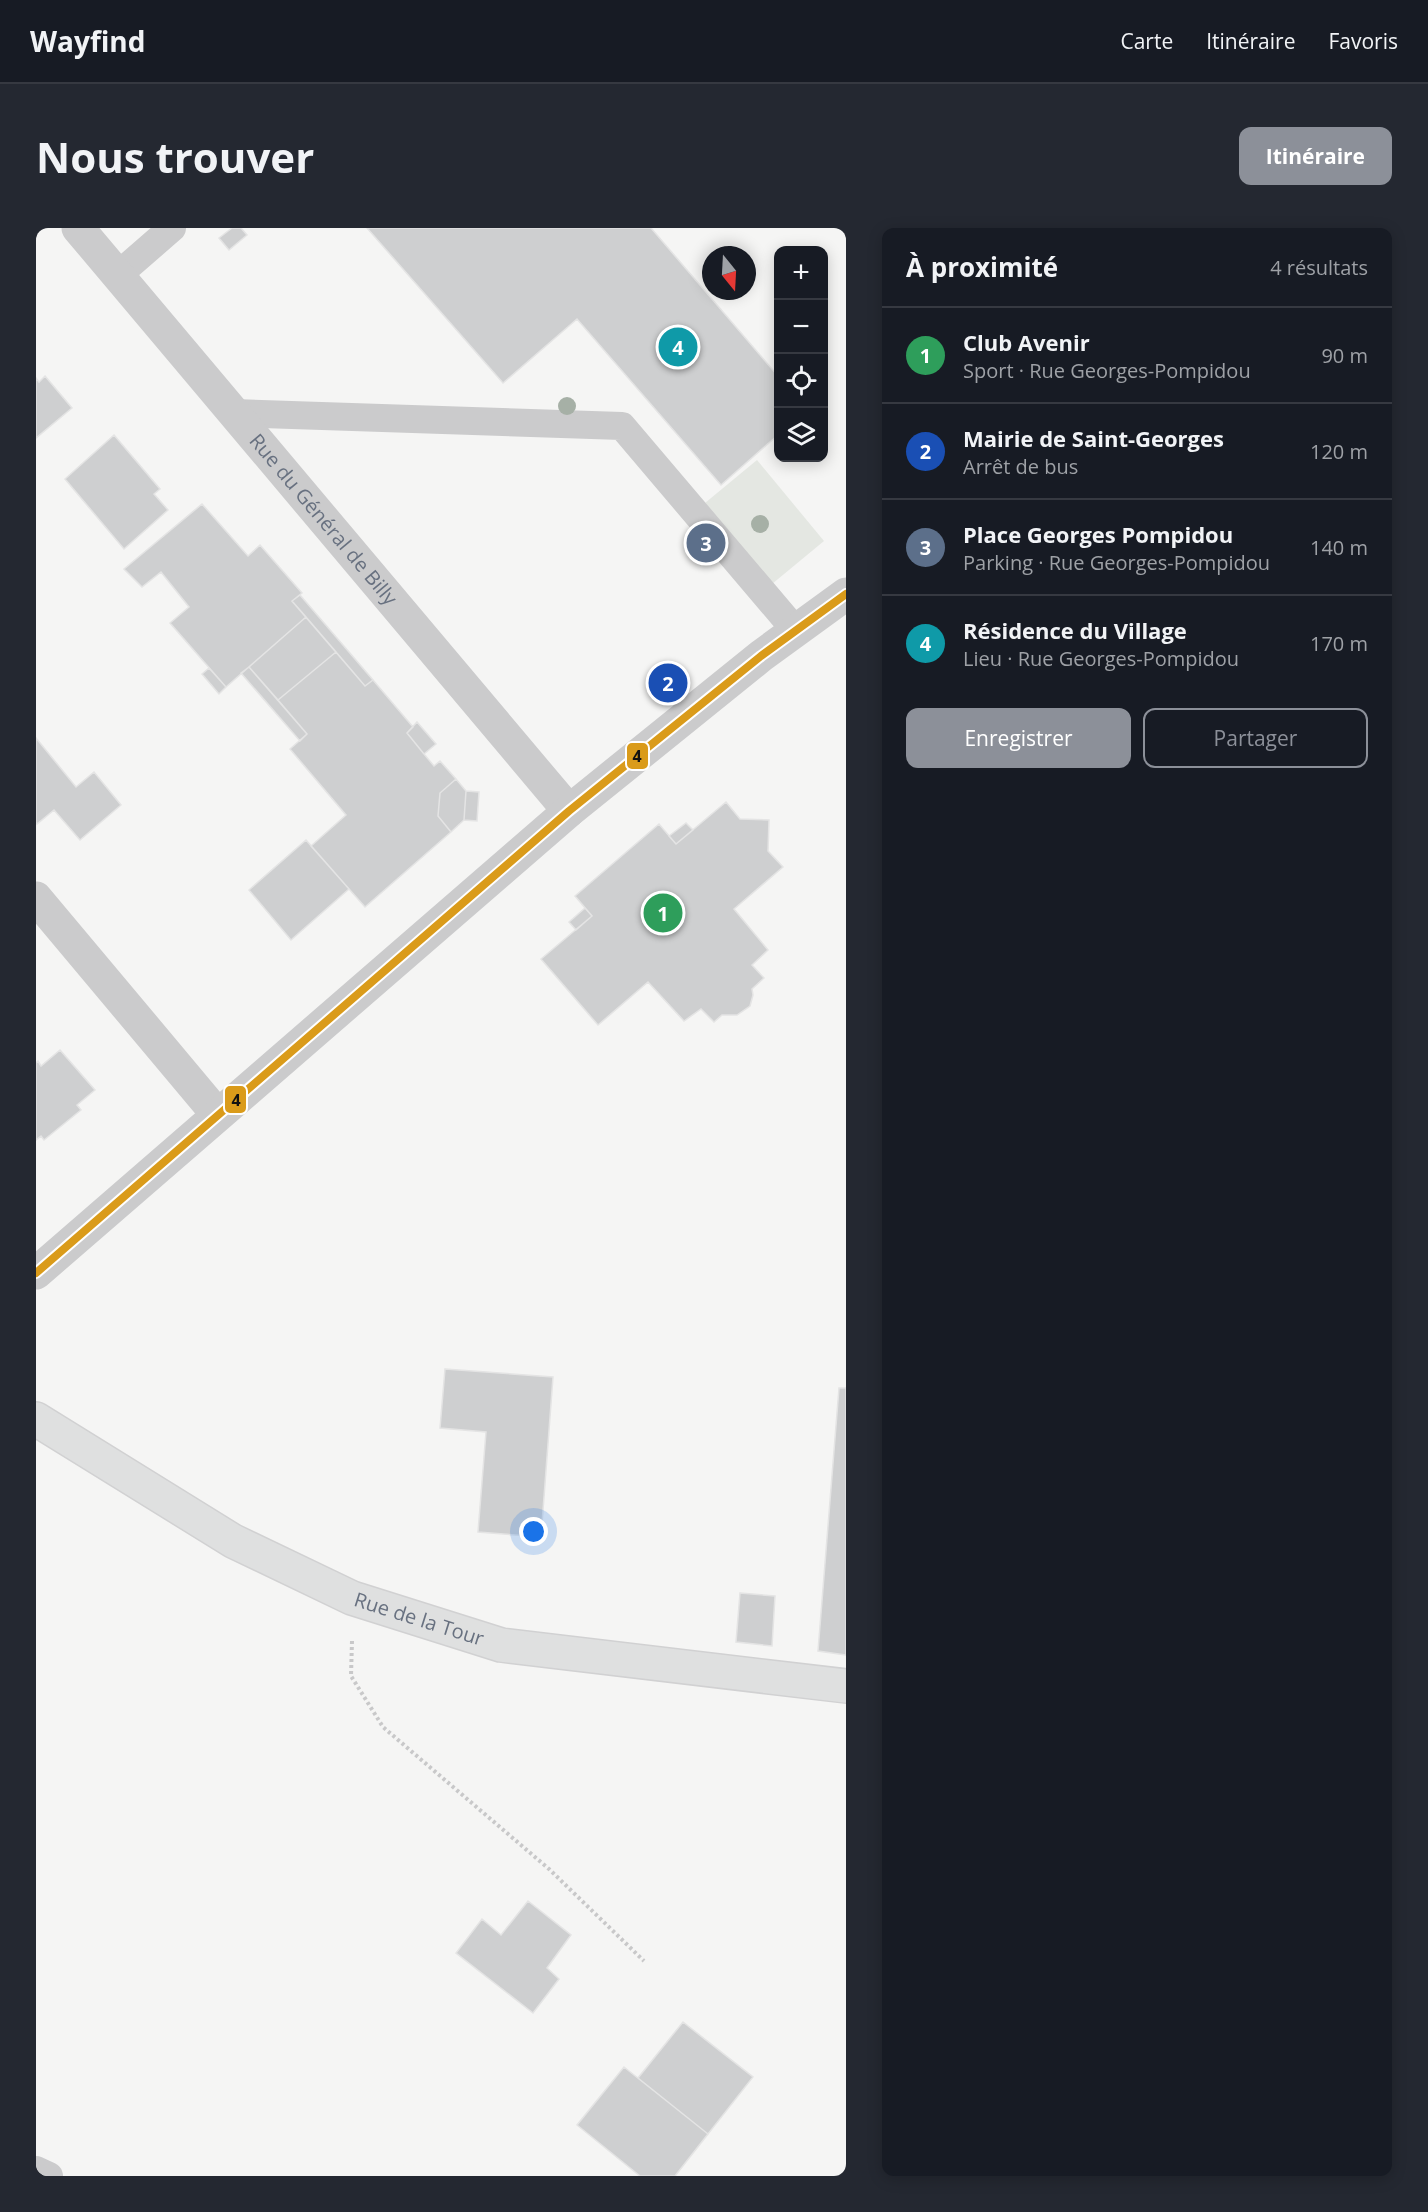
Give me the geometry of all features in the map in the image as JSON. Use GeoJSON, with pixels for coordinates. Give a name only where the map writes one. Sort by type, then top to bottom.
{"type":"FeatureCollection","features":[{"type":"Feature","properties":{"kind":"street","name":"Rue du Général de Billy"},"geometry":{"type":"LineString","coordinates":[[78,228],[569,811]]}},
{"type":"Feature","properties":{"kind":"street"},"geometry":{"type":"LineString","coordinates":[[36,1273],[569,811],[761,656],[846,594]]}},
{"type":"Feature","properties":{"kind":"street"},"geometry":{"type":"LineString","coordinates":[[36,897],[217,1114]]}},
{"type":"Feature","properties":{"kind":"street","name":"Rue de la Tour"},"geometry":{"type":"LineString","coordinates":[[36,1419],[233,1541],[352,1598],[501,1645],[846,1686]]}},
{"type":"Feature","properties":{"kind":"lane"},"geometry":{"type":"LineString","coordinates":[[118,276],[172,228]]}},
{"type":"Feature","properties":{"kind":"lane"},"geometry":{"type":"LineString","coordinates":[[233,412],[622,426],[796,631]]}},
{"type":"Feature","properties":{"kind":"lane"},"geometry":{"type":"LineString","coordinates":[[36,2170],[49,2176]]}},
{"type":"Feature","properties":{"kind":"path"},"geometry":{"type":"LineString","coordinates":[[352,1598],[351,1676],[383,1727],[549,1869],[644,1961]]}},
{"type":"Feature","properties":{"kind":"shaded area"},"geometry":{"type":"Polygon","coordinates":[[[757,460],[824,541],[772,584],[705,503],[757,460]]]}},
{"type":"Feature","properties":{"kind":"building"},"geometry":{"type":"Polygon","coordinates":[[[232,228],[241,228],[247,235],[229,250],[219,238],[232,228]]]}},
{"type":"Feature","properties":{"kind":"building"},"geometry":{"type":"Polygon","coordinates":[[[367,228],[651,228],[702,287],[702,300],[713,300],[774,371],[774,439],[721,485],[577,319],[503,383],[367,228]]]}},
{"type":"Feature","properties":{"kind":"building"},"geometry":{"type":"Polygon","coordinates":[[[45,376],[72,408],[36,438],[36,378],[39,382],[45,376]]]}},
{"type":"Feature","properties":{"kind":"building"},"geometry":{"type":"Polygon","coordinates":[[[114,435],[160,489],[154,494],[168,510],[124,549],[65,479],[114,435]]]}},
{"type":"Feature","properties":{"kind":"building"},"geometry":{"type":"Polygon","coordinates":[[[202,504],[248,556],[260,545],[302,593],[292,601],[306,617],[226,687],[170,623],[189,607],[161,572],[142,587],[124,569],[202,504]]]}},
{"type":"Feature","properties":{"kind":"building"},"geometry":{"type":"Polygon","coordinates":[[[300,595],[373,680],[365,686],[292,601],[300,595]]]}},
{"type":"Feature","properties":{"kind":"building"},"geometry":{"type":"Polygon","coordinates":[[[306,617],[336,652],[278,700],[249,667],[306,617]]]}},
{"type":"Feature","properties":{"kind":"building"},"geometry":{"type":"Polygon","coordinates":[[[336,652],[365,686],[373,680],[413,727],[407,733],[434,766],[440,761],[456,779],[440,793],[438,816],[451,832],[365,907],[311,846],[346,815],[290,749],[307,734],[278,700],[336,652]]]}},
{"type":"Feature","properties":{"kind":"building"},"geometry":{"type":"Polygon","coordinates":[[[249,667],[307,734],[300,741],[241,673],[249,667]]]}},
{"type":"Feature","properties":{"kind":"building"},"geometry":{"type":"Polygon","coordinates":[[[209,668],[226,687],[219,694],[202,674],[209,668]]]}},
{"type":"Feature","properties":{"kind":"building"},"geometry":{"type":"Polygon","coordinates":[[[417,722],[436,744],[424,754],[407,733],[417,722]]]}},
{"type":"Feature","properties":{"kind":"building"},"geometry":{"type":"Polygon","coordinates":[[[36,738],[76,787],[94,772],[121,805],[80,840],[54,810],[37,824],[36,822],[36,738]]]}},
{"type":"Feature","properties":{"kind":"building"},"geometry":{"type":"Polygon","coordinates":[[[456,779],[466,791],[464,820],[451,832],[438,816],[440,793],[456,779]]]}},
{"type":"Feature","properties":{"kind":"building"},"geometry":{"type":"Polygon","coordinates":[[[466,791],[479,792],[477,821],[464,820],[466,791]]]}},
{"type":"Feature","properties":{"kind":"building"},"geometry":{"type":"Polygon","coordinates":[[[726,802],[740,819],[769,820],[768,851],[783,867],[734,909],[768,950],[752,965],[764,978],[752,989],[750,1006],[737,1015],[722,1015],[714,1022],[701,1009],[684,1021],[648,982],[598,1025],[541,959],[592,916],[575,896],[659,824],[676,844],[726,802]]]}},
{"type":"Feature","properties":{"kind":"building"},"geometry":{"type":"Polygon","coordinates":[[[686,823],[693,830],[676,844],[669,836],[686,823]]]}},
{"type":"Feature","properties":{"kind":"building"},"geometry":{"type":"Polygon","coordinates":[[[306,840],[349,889],[291,940],[249,890],[306,840]]]}},
{"type":"Feature","properties":{"kind":"building"},"geometry":{"type":"Polygon","coordinates":[[[585,908],[592,916],[576,930],[569,922],[585,908]]]}},
{"type":"Feature","properties":{"kind":"building"},"geometry":{"type":"Polygon","coordinates":[[[60,1050],[95,1090],[77,1105],[81,1110],[44,1140],[41,1136],[36,1140],[36,1063],[38,1061],[41,1066],[60,1050]]]}},
{"type":"Feature","properties":{"kind":"building"},"geometry":{"type":"Polygon","coordinates":[[[445,1369],[553,1377],[541,1537],[478,1532],[486,1432],[440,1428],[445,1369]]]}},
{"type":"Feature","properties":{"kind":"building"},"geometry":{"type":"Polygon","coordinates":[[[839,1388],[846,1388],[846,1655],[818,1651],[839,1388]]]}},
{"type":"Feature","properties":{"kind":"building"},"geometry":{"type":"Polygon","coordinates":[[[740,1593],[775,1596],[772,1646],[736,1642],[740,1593]]]}},
{"type":"Feature","properties":{"kind":"building"},"geometry":{"type":"Polygon","coordinates":[[[528,1901],[571,1935],[547,1968],[559,1979],[533,2013],[456,1953],[482,1919],[501,1935],[528,1901]]]}},
{"type":"Feature","properties":{"kind":"building"},"geometry":{"type":"Polygon","coordinates":[[[683,2022],[753,2077],[708,2134],[638,2078],[683,2022]]]}},
{"type":"Feature","properties":{"kind":"building"},"geometry":{"type":"Polygon","coordinates":[[[624,2067],[708,2134],[675,2176],[640,2176],[577,2125],[624,2067]]]}},
{"type":"Feature","properties":{"kind":"transit line","name":"4"},"geometry":{"type":"LineString","coordinates":[[36,1273],[569,811],[761,656],[846,594]]}},
{"type":"Feature","properties":{"kind":"place","name":"Résidence du Village"},"geometry":{"type":"Point","coordinates":[678,347]}},
{"type":"Feature","properties":{"kind":"place","name":"Place Georges Pompidou"},"geometry":{"type":"Point","coordinates":[706,543]}},
{"type":"Feature","properties":{"kind":"place","name":"Mairie de Saint-Georges"},"geometry":{"type":"Point","coordinates":[668,683]}},
{"type":"Feature","properties":{"kind":"place","name":"Club Avenir"},"geometry":{"type":"Point","coordinates":[663,913]}}]}
